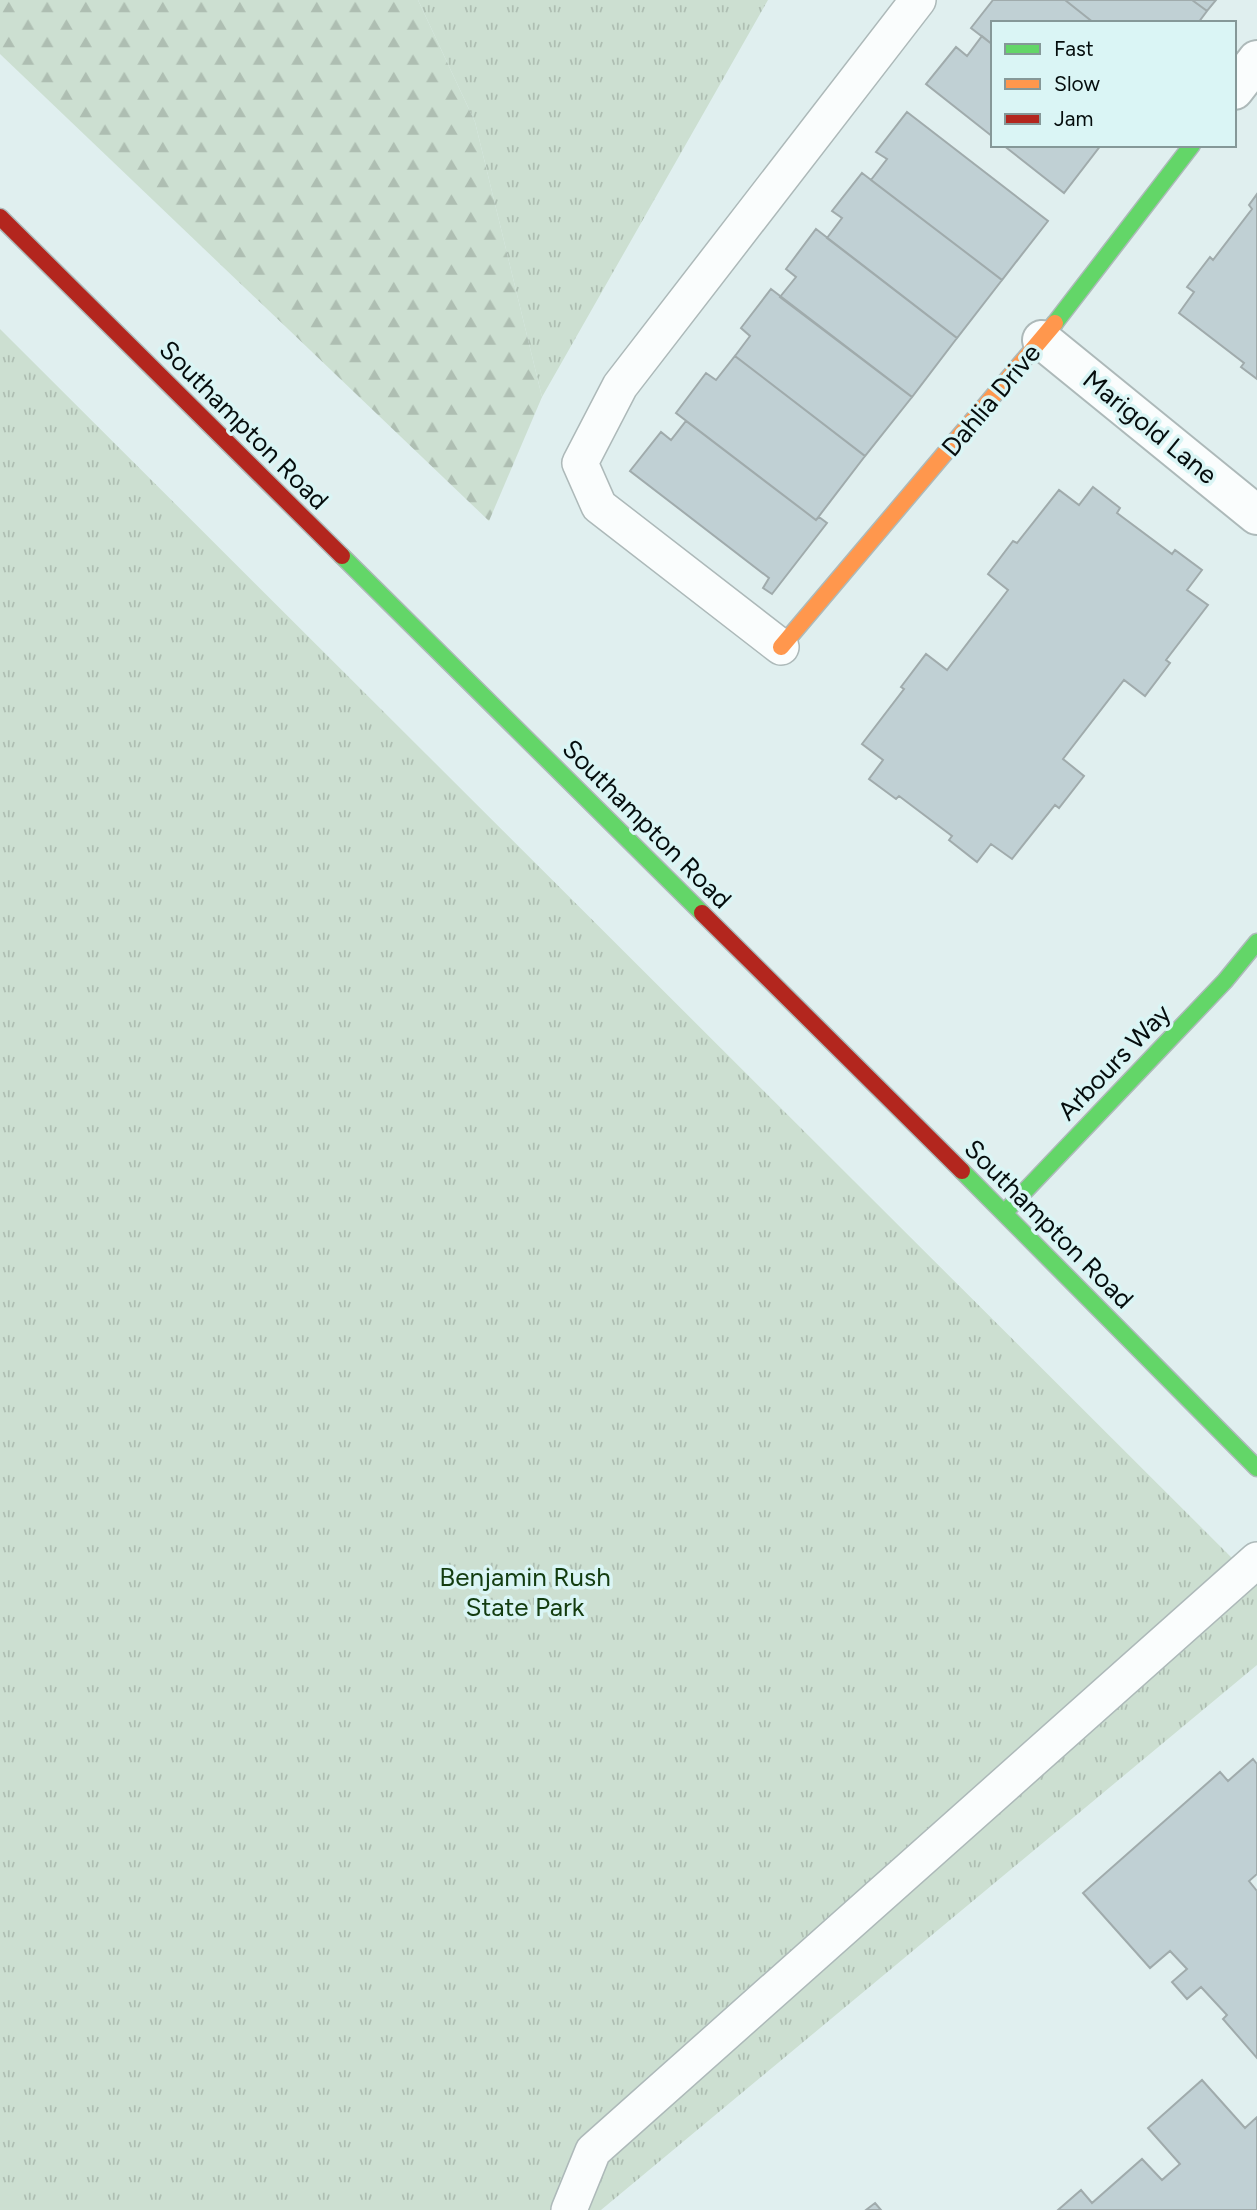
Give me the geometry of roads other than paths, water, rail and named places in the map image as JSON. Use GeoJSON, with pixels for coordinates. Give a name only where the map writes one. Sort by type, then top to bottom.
{"type":"FeatureCollection","features":[{"type":"Feature","properties":{"kind":"street"},"geometry":{"type":"LineString","coordinates":[[1236,87],[1257,60]]}},
{"type":"Feature","properties":{"kind":"street","name":"Dahlia Drive"},"geometry":{"type":"LineString","coordinates":[[781,647],[1042,340],[1190,147]]}},
{"type":"Feature","properties":{"kind":"street","name":"Southampton Road"},"geometry":{"type":"LineString","coordinates":[[0,216],[1004,1213],[1257,1468]]}},
{"type":"Feature","properties":{"kind":"street","name":"Marigold Lane"},"geometry":{"type":"LineString","coordinates":[[1042,340],[1257,515]]}},
{"type":"Feature","properties":{"kind":"street","name":"Arbours Way"},"geometry":{"type":"LineString","coordinates":[[1004,1213],[1225,981],[1257,942]]}},
{"type":"Feature","properties":{"kind":"lane"},"geometry":{"type":"LineString","coordinates":[[781,647],[599,506],[580,463],[620,386],[918,0]]}},
{"type":"Feature","properties":{"kind":"lane"},"geometry":{"type":"LineString","coordinates":[[569,2210],[593,2151],[1257,1560]]}},
{"type":"Feature","properties":{"kind":"park label","name":"Benjamin Rush State Park"},"geometry":{"type":"Point","coordinates":[525,1592]}}]}
